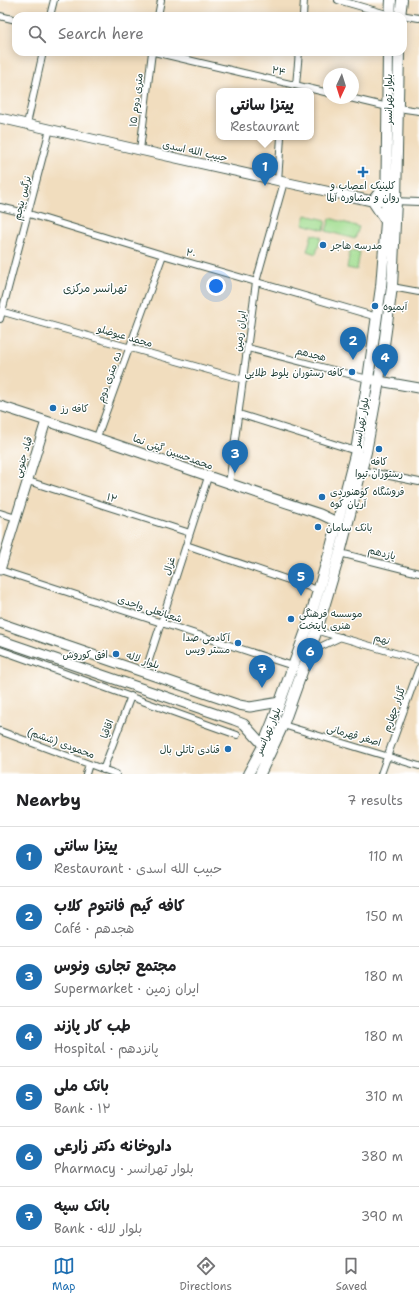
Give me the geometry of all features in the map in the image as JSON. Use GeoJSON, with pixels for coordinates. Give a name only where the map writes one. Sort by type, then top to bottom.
{"type":"FeatureCollection","features":[{"type":"Feature","properties":{"kind":"main road"},"geometry":{"type":"LineString","coordinates":[[391,0],[394,12]]}},
{"type":"Feature","properties":{"kind":"main road"},"geometry":{"type":"LineString","coordinates":[[396,12],[402,0]]}},
{"type":"Feature","properties":{"kind":"main road","name":"بلوار تهرانسر"},"geometry":{"type":"LineString","coordinates":[[388,56],[393,108]]}},
{"type":"Feature","properties":{"kind":"main road","name":"بلوار تهرانسر"},"geometry":{"type":"LineString","coordinates":[[260,774],[283,725],[309,652],[318,590],[356,451],[377,317],[389,216],[393,108],[399,56]]}},
{"type":"Feature","properties":{"kind":"main road","name":"بلوار تهرانسر"},"geometry":{"type":"LineString","coordinates":[[248,774],[263,744],[293,666],[312,629],[340,553],[366,452],[379,381],[392,287],[389,216]]}},
{"type":"Feature","properties":{"kind":"street"},"geometry":{"type":"LineString","coordinates":[[51,12],[54,0]]}},
{"type":"Feature","properties":{"kind":"street"},"geometry":{"type":"LineString","coordinates":[[159,12],[161,0]]}},
{"type":"Feature","properties":{"kind":"street"},"geometry":{"type":"LineString","coordinates":[[303,12],[304,0]]}},
{"type":"Feature","properties":{"kind":"street"},"geometry":{"type":"LineString","coordinates":[[338,0],[384,12]]}},
{"type":"Feature","properties":{"kind":"street"},"geometry":{"type":"LineString","coordinates":[[0,16],[12,19]]}},
{"type":"Feature","properties":{"kind":"street"},"geometry":{"type":"LineString","coordinates":[[407,16],[419,18]]}},
{"type":"Feature","properties":{"kind":"street"},"geometry":{"type":"LineString","coordinates":[[27,124],[41,56]]}},
{"type":"Feature","properties":{"kind":"street","name":"۱۵ متری دوم"},"geometry":{"type":"LineString","coordinates":[[140,150],[152,56]]}},
{"type":"Feature","properties":{"kind":"street","name":"۲۴"},"geometry":{"type":"LineString","coordinates":[[170,56],[308,88]]}},
{"type":"Feature","properties":{"kind":"street"},"geometry":{"type":"LineString","coordinates":[[296,85],[299,56]]}},
{"type":"Feature","properties":{"kind":"street"},"geometry":{"type":"LineString","coordinates":[[285,88],[286,83]]}},
{"type":"Feature","properties":{"kind":"street"},"geometry":{"type":"LineString","coordinates":[[359,100],[393,108],[419,111]]}},
{"type":"Feature","properties":{"kind":"street","name":"حبیب الله اسدی"},"geometry":{"type":"LineString","coordinates":[[0,118],[372,201],[391,193]]}},
{"type":"Feature","properties":{"kind":"street","name":"نرگس پنجم"},"geometry":{"type":"LineString","coordinates":[[0,319],[29,214],[50,129]]}},
{"type":"Feature","properties":{"kind":"street","name":"ایران زمین"},"geometry":{"type":"LineString","coordinates":[[229,484],[256,282],[281,181],[281,140]]}},
{"type":"Feature","properties":{"kind":"street"},"geometry":{"type":"LineString","coordinates":[[389,216],[372,201],[391,193],[419,202]]}},
{"type":"Feature","properties":{"kind":"street","name":"۲۰"},"geometry":{"type":"LineString","coordinates":[[0,207],[29,214],[163,255],[377,317]]}},
{"type":"Feature","properties":{"kind":"street","name":"ده متری دوم"},"geometry":{"type":"LineString","coordinates":[[97,437],[163,255]]}},
{"type":"Feature","properties":{"kind":"street"},"geometry":{"type":"LineString","coordinates":[[392,287],[419,292]]}},
{"type":"Feature","properties":{"kind":"street","name":"محمد عیوضلو"},"geometry":{"type":"LineString","coordinates":[[1,311],[244,380]]}},
{"type":"Feature","properties":{"kind":"street","name":"هجدهم"},"geometry":{"type":"LineString","coordinates":[[248,348],[368,379]]}},
{"type":"Feature","properties":{"kind":"street"},"geometry":{"type":"LineString","coordinates":[[368,379],[419,388]]}},
{"type":"Feature","properties":{"kind":"street","name":"محمدحسین گیتی نما"},"geometry":{"type":"LineString","coordinates":[[0,406],[97,437],[208,477],[320,514],[337,522]]}},
{"type":"Feature","properties":{"kind":"street"},"geometry":{"type":"LineString","coordinates":[[239,414],[356,451]]}},
{"type":"Feature","properties":{"kind":"street","name":"قباد جنوبی"},"geometry":{"type":"LineString","coordinates":[[0,570],[46,421]]}},
{"type":"Feature","properties":{"kind":"street"},"geometry":{"type":"LineString","coordinates":[[361,470],[419,482]]}},
{"type":"Feature","properties":{"kind":"street","name":"غزال"},"geometry":{"type":"LineString","coordinates":[[149,660],[208,477]]}},
{"type":"Feature","properties":{"kind":"street","name":"۱۲"},"geometry":{"type":"LineString","coordinates":[[28,481],[190,533]]}},
{"type":"Feature","properties":{"kind":"street"},"geometry":{"type":"LineString","coordinates":[[0,513],[16,518]]}},
{"type":"Feature","properties":{"kind":"street"},"geometry":{"type":"LineString","coordinates":[[186,545],[318,590]]}},
{"type":"Feature","properties":{"kind":"street","name":"یازدهم"},"geometry":{"type":"LineString","coordinates":[[340,553],[419,573]]}},
{"type":"Feature","properties":{"kind":"street","name":"شعبانعلی واحدی"},"geometry":{"type":"LineString","coordinates":[[0,570],[293,666]]}},
{"type":"Feature","properties":{"kind":"street","name":"بلوار لاله"},"geometry":{"type":"LineString","coordinates":[[0,623],[239,705],[250,707],[280,702]]}},
{"type":"Feature","properties":{"kind":"street","name":"نهم"},"geometry":{"type":"LineString","coordinates":[[312,629],[419,660]]}},
{"type":"Feature","properties":{"kind":"street"},"geometry":{"type":"LineString","coordinates":[[309,652],[341,637]]}},
{"type":"Feature","properties":{"kind":"street"},"geometry":{"type":"LineString","coordinates":[[0,640],[234,720],[244,724],[263,744]]}},
{"type":"Feature","properties":{"kind":"street"},"geometry":{"type":"LineString","coordinates":[[0,650],[237,735]]}},
{"type":"Feature","properties":{"kind":"street","name":"گلزار چهارم"},"geometry":{"type":"LineString","coordinates":[[381,774],[419,668]]}},
{"type":"Feature","properties":{"kind":"street"},"geometry":{"type":"LineString","coordinates":[[188,704],[193,697],[193,689]]}},
{"type":"Feature","properties":{"kind":"street","name":"اقاقیا"},"geometry":{"type":"LineString","coordinates":[[103,770],[130,696]]}},
{"type":"Feature","properties":{"kind":"street","name":"اصغر قهرمانی"},"geometry":{"type":"LineString","coordinates":[[283,725],[419,766]]}},
{"type":"Feature","properties":{"kind":"street","name":"محمودی (ششم)"},"geometry":{"type":"LineString","coordinates":[[0,731],[116,774]]}},
{"type":"Feature","properties":{"kind":"street"},"geometry":{"type":"LineString","coordinates":[[86,774],[89,764]]}},
{"type":"Feature","properties":{"kind":"green space"},"geometry":{"type":"Polygon","coordinates":[[[306,215],[326,220],[324,230],[303,224],[306,215]]]}},
{"type":"Feature","properties":{"kind":"green space"},"geometry":{"type":"Polygon","coordinates":[[[330,218],[359,227],[355,239],[326,231],[330,218]]]}},
{"type":"Feature","properties":{"kind":"green space"},"geometry":{"type":"Polygon","coordinates":[[[312,234],[321,237],[316,254],[307,251],[312,234]]]}},
{"type":"Feature","properties":{"kind":"green space"},"geometry":{"type":"Polygon","coordinates":[[[350,251],[360,252],[357,270],[347,268],[350,251]]]}},
{"type":"Feature","properties":{"kind":"place","name":"کلینیک اعصاب و روان و مشاوره آلما"},"geometry":{"type":"Point","coordinates":[363,172]}},
{"type":"Feature","properties":{"kind":"place","name":"پیتزا سانتی"},"geometry":{"type":"Point","coordinates":[265,186]}},
{"type":"Feature","properties":{"kind":"place","name":"مدرسه هاجر"},"geometry":{"type":"Point","coordinates":[323,245]}},
{"type":"Feature","properties":{"kind":"place","name":"آبمیوه"},"geometry":{"type":"Point","coordinates":[375,306]}},
{"type":"Feature","properties":{"kind":"place","name":"کافه گیم فانتوم کلاب"},"geometry":{"type":"Point","coordinates":[353,360]}},
{"type":"Feature","properties":{"kind":"place","name":"کافه رستوران يلوط طلایی"},"geometry":{"type":"Point","coordinates":[352,372]}},
{"type":"Feature","properties":{"kind":"place","name":"طب کار پازند"},"geometry":{"type":"Point","coordinates":[385,377]}},
{"type":"Feature","properties":{"kind":"place","name":"کافه رز"},"geometry":{"type":"Point","coordinates":[53,408]}},
{"type":"Feature","properties":{"kind":"place","name":"کافه رستوران تیوا"},"geometry":{"type":"Point","coordinates":[379,449]}},
{"type":"Feature","properties":{"kind":"place","name":"مجتمع تجاری ونوس"},"geometry":{"type":"Point","coordinates":[235,473]}},
{"type":"Feature","properties":{"kind":"place","name":"فروشگاه کوهنوردی آریان کوه"},"geometry":{"type":"Point","coordinates":[322,497]}},
{"type":"Feature","properties":{"kind":"place","name":"بانک سامان"},"geometry":{"type":"Point","coordinates":[318,527]}},
{"type":"Feature","properties":{"kind":"place","name":"بانک ملی"},"geometry":{"type":"Point","coordinates":[301,596]}},
{"type":"Feature","properties":{"kind":"place","name":"موسسه فرهنگی هنری پایتخت"},"geometry":{"type":"Point","coordinates":[291,619]}},
{"type":"Feature","properties":{"kind":"place","name":"آکادمی صدا مستر ویس"},"geometry":{"type":"Point","coordinates":[238,643]}},
{"type":"Feature","properties":{"kind":"place","name":"افق کوروش"},"geometry":{"type":"Point","coordinates":[116,654]}},
{"type":"Feature","properties":{"kind":"place","name":"داروخانه دکتر زارعی"},"geometry":{"type":"Point","coordinates":[310,671]}},
{"type":"Feature","properties":{"kind":"place","name":"بانک سپه"},"geometry":{"type":"Point","coordinates":[262,688]}},
{"type":"Feature","properties":{"kind":"place","name":"قنادی تاتلی بال"},"geometry":{"type":"Point","coordinates":[228,749]}},
{"type":"Feature","properties":{"kind":"district","name":"تهرانسر مرکزی"},"geometry":{"type":"Point","coordinates":[95,288]}}]}
